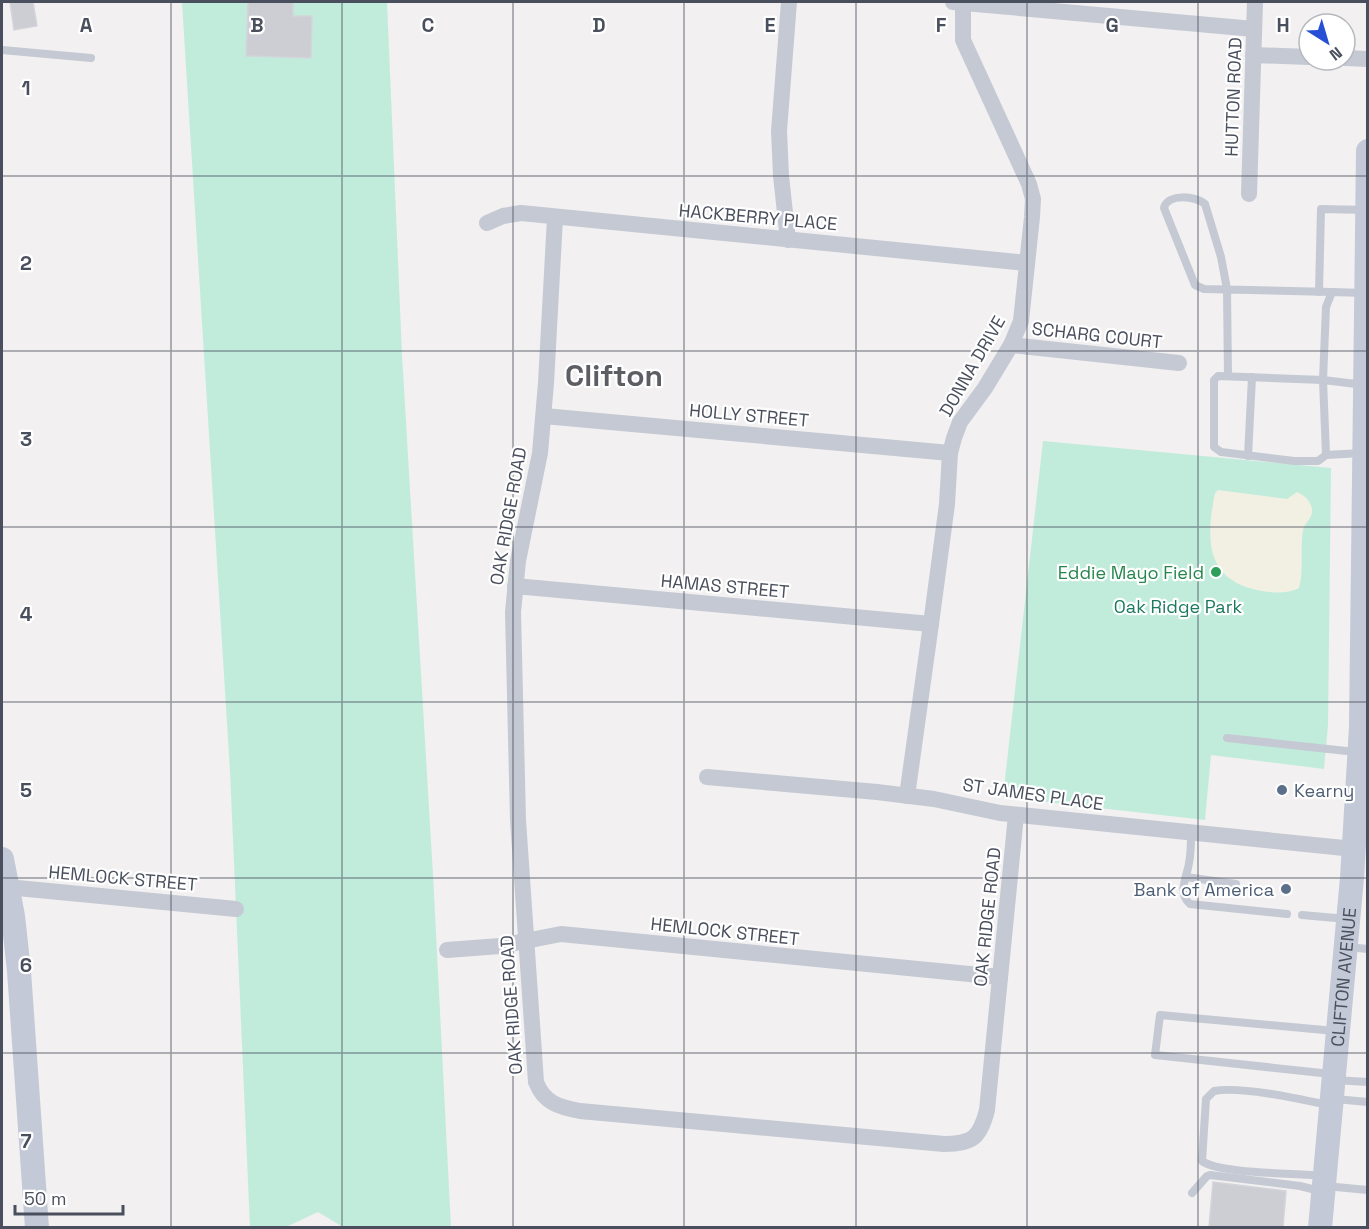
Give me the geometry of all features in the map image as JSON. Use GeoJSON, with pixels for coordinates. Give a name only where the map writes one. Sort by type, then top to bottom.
{"type":"FeatureCollection","features":[{"type":"Feature","properties":{"kind":"main road","name":"CLIFTON AVENUE"},"geometry":{"type":"LineString","coordinates":[[1320,1227],[1338,1031],[1357,948],[1349,919],[1365,652],[1368,151]]}},
{"type":"Feature","properties":{"kind":"main road"},"geometry":{"type":"LineString","coordinates":[[2,859],[13,916],[19,971],[37,1227]]}},
{"type":"Feature","properties":{"kind":"street"},"geometry":{"type":"LineString","coordinates":[[788,240],[779,131],[789,2]]}},
{"type":"Feature","properties":{"kind":"street"},"geometry":{"type":"LineString","coordinates":[[958,2],[1254,29]]}},
{"type":"Feature","properties":{"kind":"street","name":"DONNA DRIVE"},"geometry":{"type":"LineString","coordinates":[[907,796],[947,504],[950,453],[960,422],[985,388],[1011,345],[1021,321],[1033,199],[1029,184],[963,40],[958,2]]}},
{"type":"Feature","properties":{"kind":"street","name":"HUTTON ROAD"},"geometry":{"type":"LineString","coordinates":[[1249,194],[1255,2]]}},
{"type":"Feature","properties":{"kind":"street"},"geometry":{"type":"LineString","coordinates":[[1253,55],[1297,57]]}},
{"type":"Feature","properties":{"kind":"street","name":"HACKBERRY PLACE"},"geometry":{"type":"LineString","coordinates":[[487,223],[503,216],[521,213],[1027,263]]}},
{"type":"Feature","properties":{"kind":"street","name":"OAK RIDGE ROAD"},"geometry":{"type":"LineString","coordinates":[[555,218],[540,453],[515,586],[513,612],[518,819],[536,1082],[540,1093],[548,1101],[561,1107],[580,1111],[944,1144],[958,1144],[973,1140],[983,1128],[987,1110],[1016,814]]}},
{"type":"Feature","properties":{"kind":"street","name":"SCHARG COURT"},"geometry":{"type":"LineString","coordinates":[[1011,345],[1179,363]]}},
{"type":"Feature","properties":{"kind":"street","name":"HOLLY STREET"},"geometry":{"type":"LineString","coordinates":[[543,416],[950,453]]}},
{"type":"Feature","properties":{"kind":"street","name":"HAMAS STREET"},"geometry":{"type":"LineString","coordinates":[[515,586],[931,624]]}},
{"type":"Feature","properties":{"kind":"street","name":"ST JAMES PLACE"},"geometry":{"type":"LineString","coordinates":[[707,777],[907,796],[1016,814],[1191,834],[1354,849]]}},
{"type":"Feature","properties":{"kind":"street","name":"HEMLOCK STREET"},"geometry":{"type":"LineString","coordinates":[[7,887],[236,909]]}},
{"type":"Feature","properties":{"kind":"street","name":"HEMLOCK STREET"},"geometry":{"type":"LineString","coordinates":[[447,950],[500,946],[561,934],[1000,977]]}},
{"type":"Feature","properties":{"kind":"lane"},"geometry":{"type":"LineString","coordinates":[[2,50],[91,58]]}},
{"type":"Feature","properties":{"kind":"lane"},"geometry":{"type":"LineString","coordinates":[[1228,376],[1227,289],[1221,257],[1205,204],[1202,201],[1176,197],[1165,203],[1164,208],[1195,285],[1204,289],[1227,289],[1367,293]]}},
{"type":"Feature","properties":{"kind":"lane"},"geometry":{"type":"LineString","coordinates":[[1319,292],[1321,209],[1367,210]]}},
{"type":"Feature","properties":{"kind":"lane"},"geometry":{"type":"LineString","coordinates":[[1326,456],[1323,380],[1326,307],[1332,292]]}},
{"type":"Feature","properties":{"kind":"lane"},"geometry":{"type":"LineString","coordinates":[[1365,453],[1326,456],[1317,461],[1294,461],[1221,452],[1214,447],[1214,380],[1218,376],[1228,376],[1323,380],[1367,385]]}},
{"type":"Feature","properties":{"kind":"lane"},"geometry":{"type":"LineString","coordinates":[[1248,456],[1252,377]]}},
{"type":"Feature","properties":{"kind":"lane"},"geometry":{"type":"LineString","coordinates":[[1227,738],[1360,753]]}},
{"type":"Feature","properties":{"kind":"lane"},"geometry":{"type":"LineString","coordinates":[[1191,834],[1190,862],[1184,896],[1190,904],[1287,915]]}},
{"type":"Feature","properties":{"kind":"lane"},"geometry":{"type":"LineString","coordinates":[[1185,881],[1236,884]]}},
{"type":"Feature","properties":{"kind":"lane"},"geometry":{"type":"LineString","coordinates":[[1302,915],[1349,919]]}},
{"type":"Feature","properties":{"kind":"lane"},"geometry":{"type":"LineString","coordinates":[[1338,1031],[1161,1015],[1155,1055],[1333,1090],[1368,1102]]}},
{"type":"Feature","properties":{"kind":"lane"},"geometry":{"type":"LineString","coordinates":[[1368,1082],[1333,1090],[1286,1096],[1227,1090],[1214,1091],[1206,1099],[1202,1161],[1218,1168],[1368,1190]]}},
{"type":"Feature","properties":{"kind":"lane"},"geometry":{"type":"LineString","coordinates":[[1192,1193],[1210,1175],[1300,1186],[1324,1185]]}},
{"type":"Feature","properties":{"kind":"green space"},"geometry":{"type":"Polygon","coordinates":[[[182,2],[387,2],[402,355],[451,1227],[343,1227],[318,1212],[286,1227],[250,1227],[230,771],[182,2]]]}},
{"type":"Feature","properties":{"kind":"green space","name":"Oak Ridge Park"},"geometry":{"type":"Polygon","coordinates":[[[1043,441],[1331,468],[1328,725],[1324,769],[1211,755],[1205,820],[1003,797],[1043,441]]]}},
{"type":"Feature","properties":{"kind":"sand"},"geometry":{"type":"Polygon","coordinates":[[[1218,490],[1287,499],[1297,492],[1305,497],[1312,512],[1303,530],[1299,588],[1276,593],[1262,591],[1243,586],[1229,578],[1219,567],[1213,555],[1210,526],[1215,493],[1218,490]]]}},
{"type":"Feature","properties":{"kind":"building"},"geometry":{"type":"Polygon","coordinates":[[[10,2],[33,2],[37,26],[14,30],[10,2]]]}},
{"type":"Feature","properties":{"kind":"building"},"geometry":{"type":"Polygon","coordinates":[[[248,2],[293,2],[293,16],[312,16],[311,58],[246,56],[248,2]]]}},
{"type":"Feature","properties":{"kind":"building"},"geometry":{"type":"Polygon","coordinates":[[[1213,1182],[1286,1191],[1283,1227],[1209,1227],[1213,1182]]]}},
{"type":"Feature","properties":{"kind":"place","name":"Eddie Mayo Field"},"geometry":{"type":"Point","coordinates":[1216,572]}},
{"type":"Feature","properties":{"kind":"place","name":"Kearny"},"geometry":{"type":"Point","coordinates":[1282,790]}},
{"type":"Feature","properties":{"kind":"place","name":"Bank of America"},"geometry":{"type":"Point","coordinates":[1286,889]}},
{"type":"Feature","properties":{"kind":"district","name":"Clifton"},"geometry":{"type":"Point","coordinates":[614,375]}}]}
